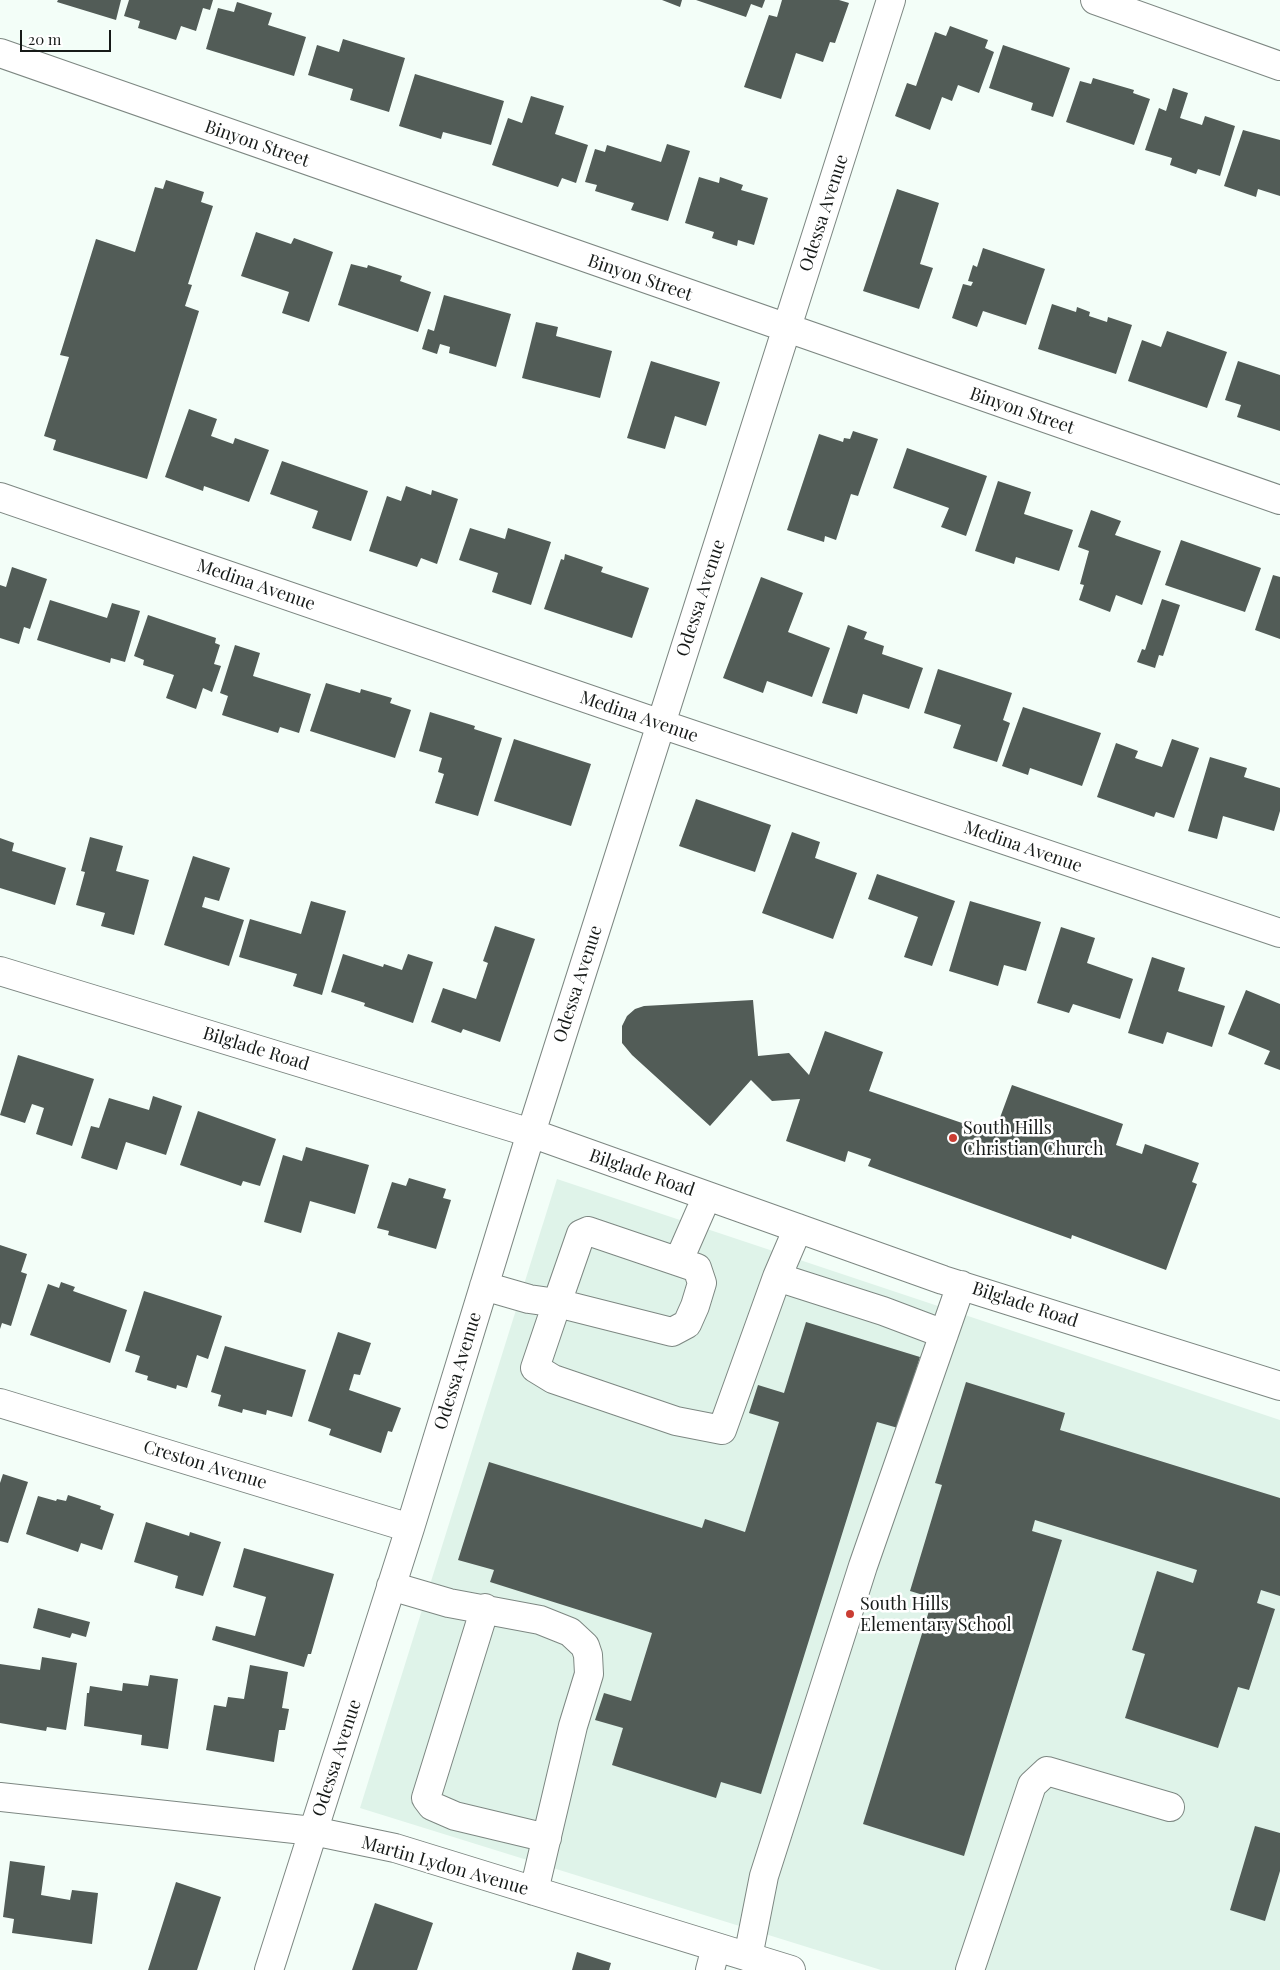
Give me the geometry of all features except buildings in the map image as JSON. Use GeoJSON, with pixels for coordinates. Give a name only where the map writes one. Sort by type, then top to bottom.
{"type":"FeatureCollection","features":[{"type":"Feature","properties":{"kind":"street","name":"Odessa Avenue"},"geometry":{"type":"LineString","coordinates":[[269,1970],[410,1528],[531,1133],[891,0]]}},
{"type":"Feature","properties":{"kind":"street"},"geometry":{"type":"LineString","coordinates":[[1095,0],[1280,66]]}},
{"type":"Feature","properties":{"kind":"street","name":"Binyon Street"},"geometry":{"type":"LineString","coordinates":[[0,53],[1280,500]]}},
{"type":"Feature","properties":{"kind":"street","name":"Medina Avenue"},"geometry":{"type":"LineString","coordinates":[[0,497],[661,724],[1280,933]]}},
{"type":"Feature","properties":{"kind":"street","name":"Bilglade Road"},"geometry":{"type":"LineString","coordinates":[[0,970],[531,1133],[961,1285],[1280,1386]]}},
{"type":"Feature","properties":{"kind":"street"},"geometry":{"type":"LineString","coordinates":[[679,1260],[707,1196]]}},
{"type":"Feature","properties":{"kind":"street"},"geometry":{"type":"LineString","coordinates":[[484,1286],[529,1299],[556,1303],[672,1332],[687,1324],[695,1306],[702,1283],[697,1268],[679,1260],[588,1231],[581,1234],[556,1303],[535,1368],[553,1379],[676,1421],[722,1430],[777,1278],[798,1228]]}},
{"type":"Feature","properties":{"kind":"street"},"geometry":{"type":"LineString","coordinates":[[777,1278],[883,1311],[944,1334]]}},
{"type":"Feature","properties":{"kind":"street"},"geometry":{"type":"LineString","coordinates":[[748,1957],[767,1866],[863,1566],[961,1285]]}},
{"type":"Feature","properties":{"kind":"street","name":"Creston Avenue"},"geometry":{"type":"LineString","coordinates":[[0,1403],[410,1528]]}},
{"type":"Feature","properties":{"kind":"street"},"geometry":{"type":"LineString","coordinates":[[391,1586],[449,1603],[485,1608],[540,1620],[570,1632],[585,1646],[588,1655],[589,1674],[573,1726],[534,1891]]}},
{"type":"Feature","properties":{"kind":"street"},"geometry":{"type":"LineString","coordinates":[[485,1608],[426,1798],[432,1806],[455,1816],[547,1838]]}},
{"type":"Feature","properties":{"kind":"street"},"geometry":{"type":"LineString","coordinates":[[970,1970],[1032,1785],[1047,1771],[1170,1807]]}},
{"type":"Feature","properties":{"kind":"street","name":"Martin Lydon Avenue"},"geometry":{"type":"LineString","coordinates":[[0,1797],[313,1831],[395,1848],[534,1891],[713,1959],[748,1957],[791,1970]]}},
{"type":"Feature","properties":{"kind":"shaded area","name":"South Hills Elementary School"},"geometry":{"type":"Polygon","coordinates":[[[557,1179],[1280,1420],[1280,1970],[881,1970],[360,1808],[557,1179]]]}},
{"type":"Feature","properties":{"kind":"place","name":"South Hills Christian Church"},"geometry":{"type":"Point","coordinates":[953,1138]}},
{"type":"Feature","properties":{"kind":"place","name":"South Hills Elementary School"},"geometry":{"type":"Point","coordinates":[850,1614]}}]}
